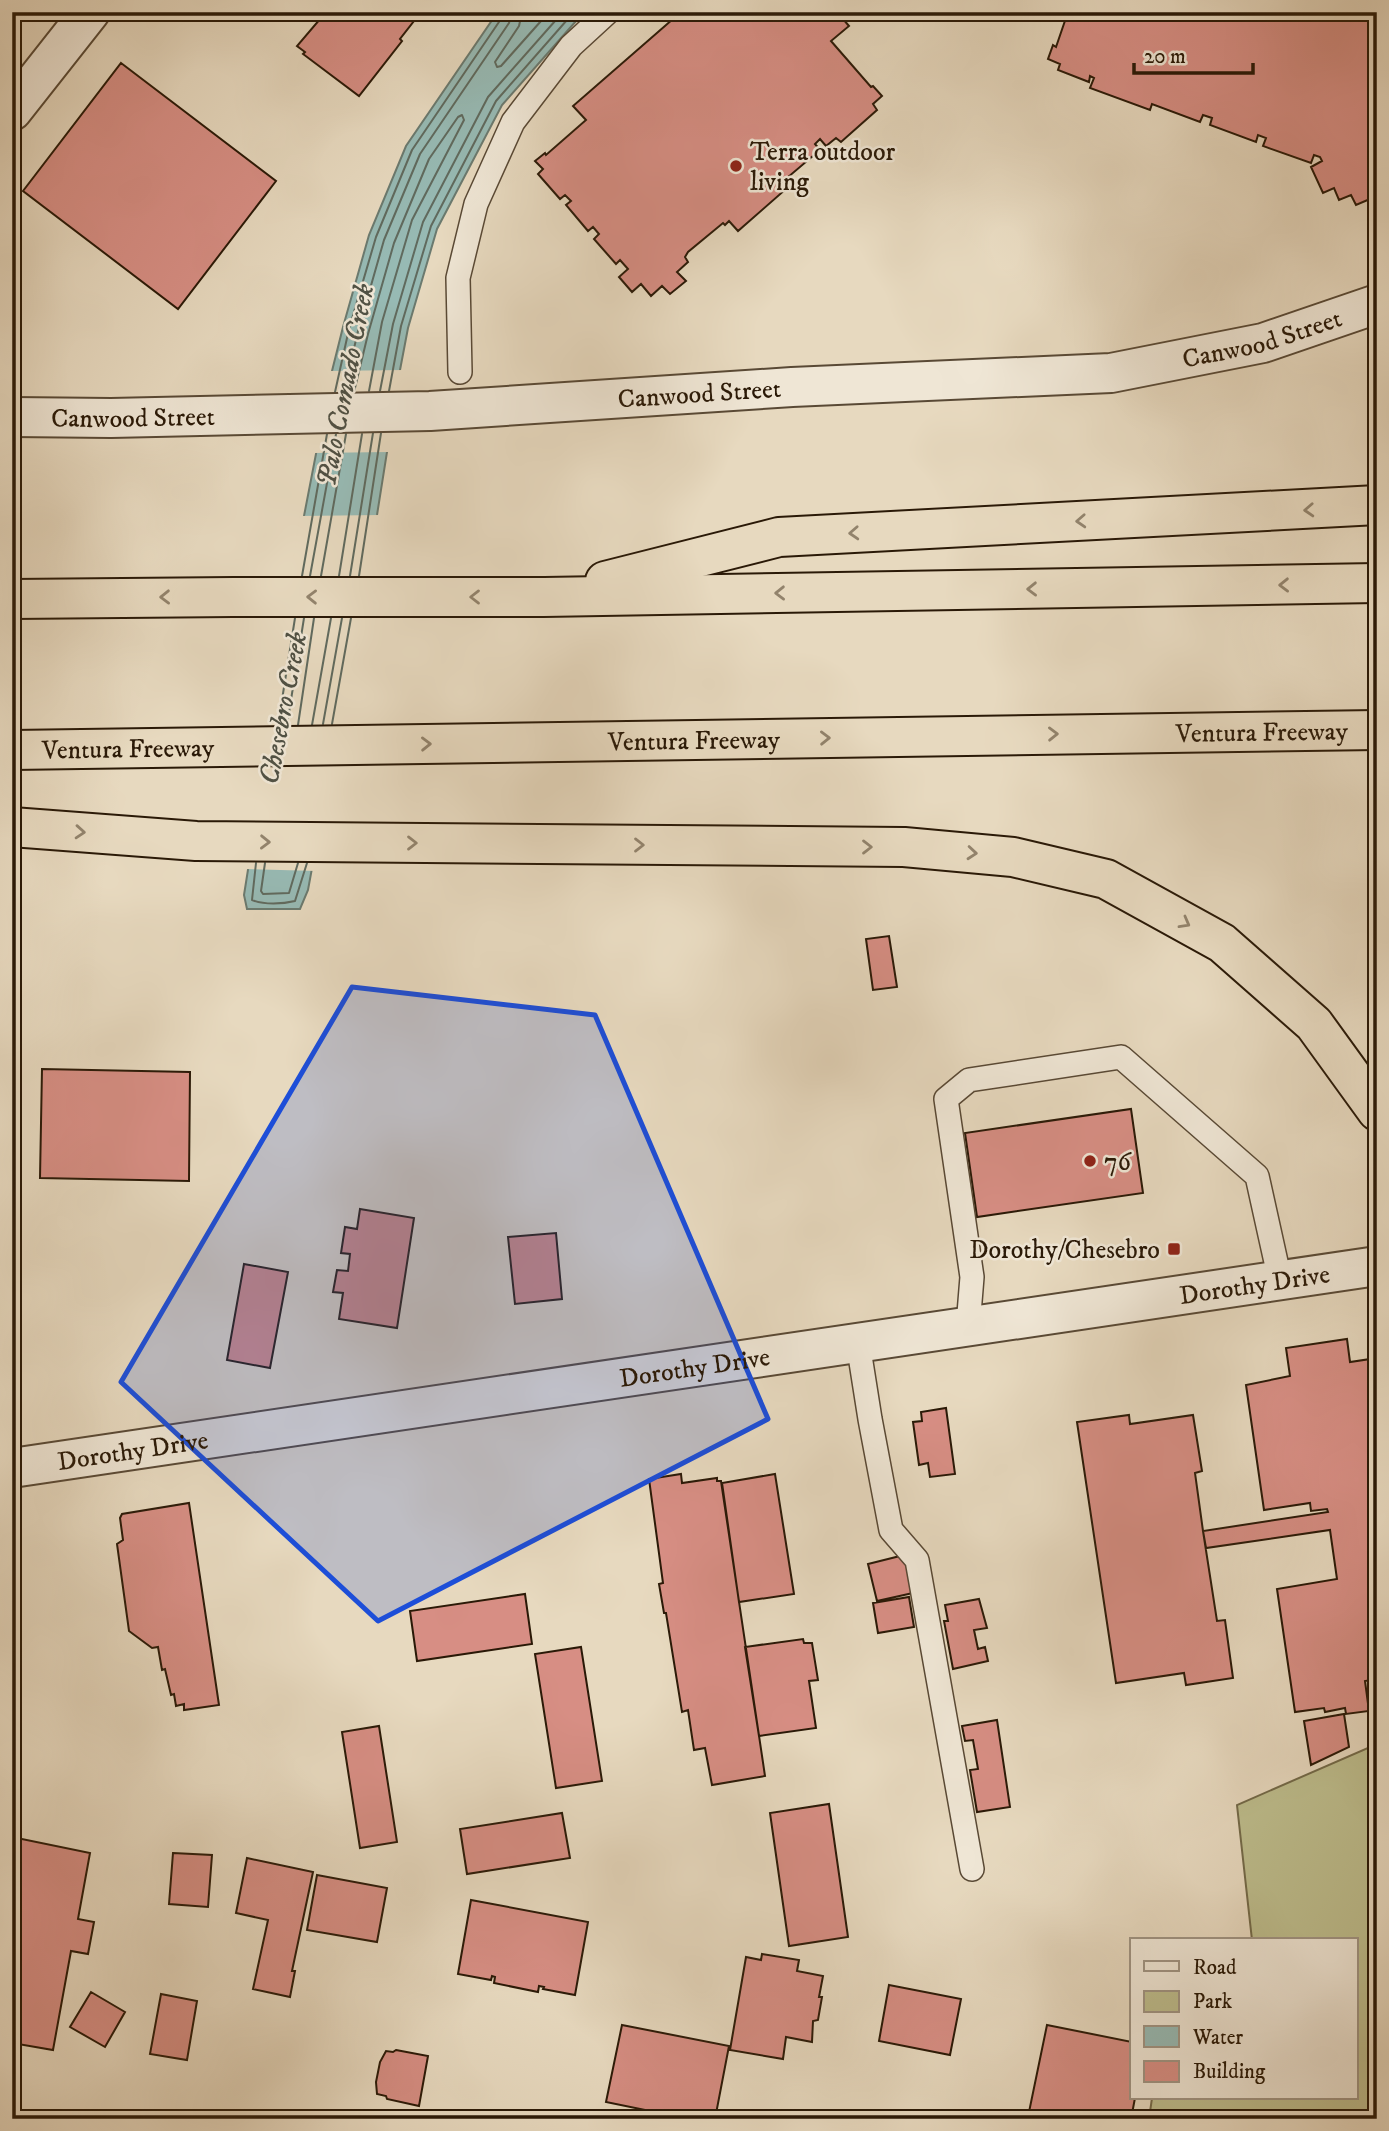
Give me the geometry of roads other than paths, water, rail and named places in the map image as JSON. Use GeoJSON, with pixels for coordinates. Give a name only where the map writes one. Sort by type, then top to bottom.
{"type":"FeatureCollection","features":[{"type":"Feature","properties":{"kind":"highway"},"geometry":{"type":"LineString","coordinates":[[544,597],[779,537],[1377,505]]}},
{"type":"Feature","properties":{"kind":"highway"},"geometry":{"type":"LineString","coordinates":[[12,599],[544,597],[1377,583]]}},
{"type":"Feature","properties":{"kind":"highway","name":"Ventura Freeway"},"geometry":{"type":"LineString","coordinates":[[12,750],[1377,730]]}},
{"type":"Feature","properties":{"kind":"highway"},"geometry":{"type":"LineString","coordinates":[[12,827],[196,841],[904,847],[1013,857],[1106,880],[1222,943],[1314,1024],[1377,1111]]}},
{"type":"Feature","properties":{"kind":"street"},"geometry":{"type":"LineString","coordinates":[[12,111],[78,16]]}},
{"type":"Feature","properties":{"kind":"street","name":"Canwood Street"},"geometry":{"type":"LineString","coordinates":[[12,417],[111,418],[430,411],[792,387],[1111,373],[1263,343],[1377,304]]}},
{"type":"Feature","properties":{"kind":"street","name":"Dorothy Drive"},"geometry":{"type":"LineString","coordinates":[[12,1468],[1377,1266]]}},
{"type":"Feature","properties":{"kind":"lane"},"geometry":{"type":"LineString","coordinates":[[460,372],[457,278],[476,204],[513,122],[571,46],[608,12]]}},
{"type":"Feature","properties":{"kind":"lane"},"geometry":{"type":"LineString","coordinates":[[968,1326],[972,1277],[946,1099],[969,1080],[994,1076],[1121,1058],[1257,1176],[1280,1280]]}},
{"type":"Feature","properties":{"kind":"lane"},"geometry":{"type":"LineString","coordinates":[[859,1343],[891,1530],[917,1560],[972,1869]]}},
{"type":"Feature","properties":{"kind":"water"},"geometry":{"type":"Polygon","coordinates":[[[584,12],[502,105],[437,229],[408,328],[377,515],[308,890],[300,909],[247,909],[244,895],[304,516],[332,371],[369,235],[406,146],[497,13],[584,12]]]}},
{"type":"Feature","properties":{"kind":"place","name":"Terra outdoor living"},"geometry":{"type":"Point","coordinates":[736,166]}},
{"type":"Feature","properties":{"kind":"place","name":"76"},"geometry":{"type":"Point","coordinates":[1090,1161]}},
{"type":"Feature","properties":{"kind":"place","name":"Dorothy/Chesebro"},"geometry":{"type":"Point","coordinates":[1174,1249]}},
{"type":"Feature","properties":{"kind":"water label","name":"Palo Comado Creek"},"geometry":{"type":"Point","coordinates":[344,385]}},
{"type":"Feature","properties":{"kind":"water label","name":"Chesebro Creek"},"geometry":{"type":"Point","coordinates":[282,708]}}]}
